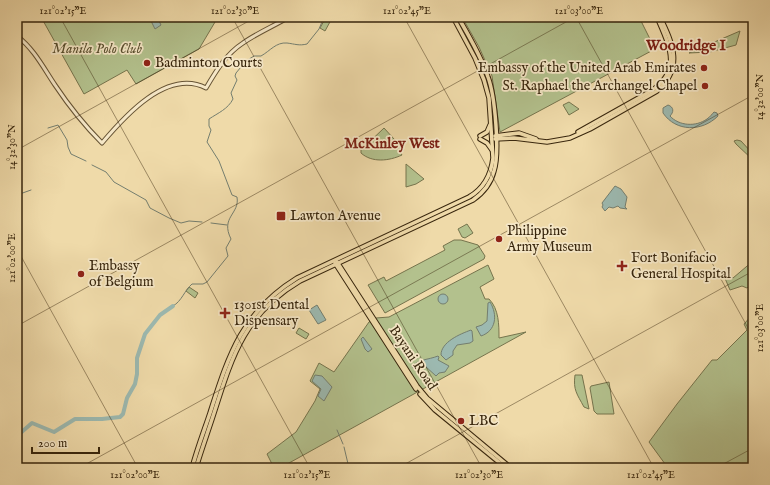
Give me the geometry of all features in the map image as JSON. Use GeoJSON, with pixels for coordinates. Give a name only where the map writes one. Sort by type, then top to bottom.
{"type":"FeatureCollection","features":[{"type":"Feature","properties":{"kind":"main road"},"geometry":{"type":"LineString","coordinates":[[196,468],[232,358],[246,331],[257,316],[277,297],[300,281],[330,266],[336,261],[345,260],[477,197],[487,186],[494,171],[497,158],[489,98],[482,72],[453,17]]}},
{"type":"Feature","properties":{"kind":"main road"},"geometry":{"type":"LineString","coordinates":[[192,468],[227,362],[244,328],[263,305],[276,293],[297,278],[336,261],[469,197],[484,183],[490,173],[494,138],[494,108],[489,78],[458,17]]}},
{"type":"Feature","properties":{"kind":"main road"},"geometry":{"type":"LineString","coordinates":[[494,138],[519,133],[544,140],[569,136],[655,88],[668,73],[671,63],[670,49],[656,17]]}},
{"type":"Feature","properties":{"kind":"main road"},"geometry":{"type":"LineString","coordinates":[[494,138],[514,138],[547,142],[570,138],[590,129],[657,91],[664,85],[671,74],[674,55],[672,43],[660,17]]}},
{"type":"Feature","properties":{"kind":"main road"},"geometry":{"type":"LineString","coordinates":[[491,120],[488,131],[480,138],[487,143],[493,151]]}},
{"type":"Feature","properties":{"kind":"main road"},"geometry":{"type":"LineString","coordinates":[[330,266],[341,270],[342,264],[345,260]]}},
{"type":"Feature","properties":{"kind":"main road","name":"Bayani Road"},"geometry":{"type":"LineString","coordinates":[[336,261],[424,400],[506,468]]}},
{"type":"Feature","properties":{"kind":"main road","name":"Bayani Road"},"geometry":{"type":"LineString","coordinates":[[354,291],[417,386],[427,398],[511,468]]}},
{"type":"Feature","properties":{"kind":"street"},"geometry":{"type":"LineString","coordinates":[[17,36],[26,43],[37,57],[78,118],[102,143],[130,112],[157,93],[182,83],[197,84],[206,88],[218,68],[232,52],[244,42],[289,17]]}},
{"type":"Feature","properties":{"kind":"green space","name":"Manila Polo Club"},"geometry":{"type":"Polygon","coordinates":[[[41,17],[218,17],[199,49],[136,84],[127,70],[84,94],[41,17]]]}},
{"type":"Feature","properties":{"kind":"green space"},"geometry":{"type":"Polygon","coordinates":[[[326,17],[331,20],[325,31],[320,28],[326,17]]]}},
{"type":"Feature","properties":{"kind":"green space"},"geometry":{"type":"Polygon","coordinates":[[[462,17],[639,17],[655,49],[500,132],[492,76],[479,47],[462,17]]]}},
{"type":"Feature","properties":{"kind":"green space"},"geometry":{"type":"Polygon","coordinates":[[[740,31],[736,45],[710,52],[689,53],[740,31]]]}},
{"type":"Feature","properties":{"kind":"green space"},"geometry":{"type":"Polygon","coordinates":[[[569,102],[579,109],[569,115],[563,105],[569,102]]]}},
{"type":"Feature","properties":{"kind":"green space"},"geometry":{"type":"Polygon","coordinates":[[[384,128],[404,150],[400,152],[402,155],[392,159],[375,160],[361,153],[361,150],[384,128]]]}},
{"type":"Feature","properties":{"kind":"green space"},"geometry":{"type":"Polygon","coordinates":[[[734,141],[741,141],[753,154],[753,160],[736,144],[734,141]]]}},
{"type":"Feature","properties":{"kind":"green space"},"geometry":{"type":"Polygon","coordinates":[[[406,164],[424,179],[416,184],[406,187],[406,164]]]}},
{"type":"Feature","properties":{"kind":"green space"},"geometry":{"type":"Polygon","coordinates":[[[467,224],[473,233],[465,238],[462,237],[458,229],[467,224]]]}},
{"type":"Feature","properties":{"kind":"green space"},"geometry":{"type":"Polygon","coordinates":[[[454,240],[461,240],[478,245],[485,256],[484,259],[385,313],[368,285],[384,277],[386,281],[445,250],[443,246],[454,240]]]}},
{"type":"Feature","properties":{"kind":"green space"},"geometry":{"type":"Polygon","coordinates":[[[753,261],[753,283],[747,288],[742,286],[730,290],[724,276],[733,278],[753,261]]]}},
{"type":"Feature","properties":{"kind":"green space"},"geometry":{"type":"Polygon","coordinates":[[[488,265],[494,279],[480,287],[485,299],[489,299],[497,312],[499,338],[526,332],[280,468],[274,468],[267,454],[296,432],[315,401],[320,389],[310,381],[319,363],[334,372],[369,322],[376,318],[389,317],[488,265]]]}},
{"type":"Feature","properties":{"kind":"green space"},"geometry":{"type":"Polygon","coordinates":[[[189,287],[198,293],[195,298],[186,291],[189,287]]]}},
{"type":"Feature","properties":{"kind":"green space"},"geometry":{"type":"Polygon","coordinates":[[[753,314],[753,468],[668,468],[649,442],[712,360],[717,360],[747,330],[744,324],[753,314]]]}},
{"type":"Feature","properties":{"kind":"green space"},"geometry":{"type":"Polygon","coordinates":[[[299,328],[309,334],[306,339],[296,333],[299,328]]]}},
{"type":"Feature","properties":{"kind":"green space"},"geometry":{"type":"Polygon","coordinates":[[[575,375],[582,375],[589,409],[584,407],[576,392],[575,375]]]}},
{"type":"Feature","properties":{"kind":"green space"},"geometry":{"type":"Polygon","coordinates":[[[609,382],[614,414],[597,414],[594,411],[590,388],[591,386],[609,382]]]}},
{"type":"Feature","properties":{"kind":"water"},"geometry":{"type":"Polygon","coordinates":[[[149,17],[157,17],[161,25],[155,29],[149,17]]]}},
{"type":"Feature","properties":{"kind":"water"},"geometry":{"type":"Polygon","coordinates":[[[668,105],[673,110],[670,116],[678,122],[693,124],[703,122],[714,112],[717,113],[718,116],[704,125],[689,128],[682,127],[668,119],[663,113],[663,108],[668,105]]]}},
{"type":"Feature","properties":{"kind":"water"},"geometry":{"type":"Polygon","coordinates":[[[615,186],[621,189],[627,197],[625,207],[627,209],[620,208],[618,206],[613,208],[609,207],[605,211],[602,207],[602,203],[615,186]]]}},
{"type":"Feature","properties":{"kind":"water"},"geometry":{"type":"Polygon","coordinates":[[[441,294],[445,294],[447,295],[447,303],[441,304],[438,301],[438,297],[441,294]]]}},
{"type":"Feature","properties":{"kind":"water"},"geometry":{"type":"Polygon","coordinates":[[[490,302],[493,307],[495,317],[493,326],[486,334],[481,336],[476,327],[487,321],[488,303],[490,302]]]}},
{"type":"Feature","properties":{"kind":"water"},"geometry":{"type":"Polygon","coordinates":[[[317,305],[326,320],[318,324],[309,310],[317,305]]]}},
{"type":"Feature","properties":{"kind":"water"},"geometry":{"type":"Polygon","coordinates":[[[471,330],[473,341],[470,343],[457,345],[453,351],[453,355],[446,360],[441,355],[444,346],[448,342],[471,330]]]}},
{"type":"Feature","properties":{"kind":"water"},"geometry":{"type":"Polygon","coordinates":[[[363,337],[372,349],[368,352],[365,349],[361,339],[363,337]]]}},
{"type":"Feature","properties":{"kind":"water"},"geometry":{"type":"Polygon","coordinates":[[[438,356],[438,360],[449,366],[445,372],[439,373],[436,376],[425,366],[419,365],[414,369],[412,367],[420,361],[438,356]]]}},
{"type":"Feature","properties":{"kind":"water"},"geometry":{"type":"Polygon","coordinates":[[[315,375],[322,376],[332,387],[324,401],[318,396],[321,389],[312,381],[315,375]]]}},
{"type":"Feature","properties":{"kind":"waterway"},"geometry":{"type":"LineString","coordinates":[[173,306],[179,301],[192,284],[203,284],[207,282],[228,256],[226,248],[231,239],[228,232],[228,226],[236,208],[237,197],[232,195],[219,161],[207,142],[211,130],[209,126],[209,119],[228,106],[233,99],[231,93],[237,80],[235,76],[236,73],[246,61],[254,56],[261,56],[273,47],[283,43],[299,45],[307,44],[319,29],[324,17]]}},
{"type":"Feature","properties":{"kind":"waterway"},"geometry":{"type":"LineString","coordinates":[[48,128],[58,125],[67,140],[71,154],[86,161]]}},
{"type":"Feature","properties":{"kind":"waterway"},"geometry":{"type":"LineString","coordinates":[[92,165],[106,172],[114,182],[146,200],[150,208],[169,218],[181,223],[189,221],[202,222]]}},
{"type":"Feature","properties":{"kind":"waterway"},"geometry":{"type":"LineString","coordinates":[[17,195],[31,190]]}},
{"type":"Feature","properties":{"kind":"waterway"},"geometry":{"type":"LineString","coordinates":[[211,223],[227,225]]}},
{"type":"Feature","properties":{"kind":"waterway"},"geometry":{"type":"LineString","coordinates":[[17,436],[32,423],[54,432],[75,419],[120,417],[123,414],[127,398],[135,384],[137,374],[137,358],[145,334],[160,315],[173,306]]}},
{"type":"Feature","properties":{"kind":"waterway"},"geometry":{"type":"LineString","coordinates":[[337,430],[343,444]]}},
{"type":"Feature","properties":{"kind":"waterway"},"geometry":{"type":"LineString","coordinates":[[344,447],[349,468]]}},
{"type":"Feature","properties":{"kind":"place","name":"Badminton Courts"},"geometry":{"type":"Point","coordinates":[147,63]}},
{"type":"Feature","properties":{"kind":"place","name":"Embassy of the United Arab Emirates"},"geometry":{"type":"Point","coordinates":[704,68]}},
{"type":"Feature","properties":{"kind":"place","name":"St. Raphael the Archangel Chapel"},"geometry":{"type":"Point","coordinates":[705,86]}},
{"type":"Feature","properties":{"kind":"place","name":"Lawton Avenue"},"geometry":{"type":"Point","coordinates":[281,216]}},
{"type":"Feature","properties":{"kind":"place","name":"Philippine Army Museum"},"geometry":{"type":"Point","coordinates":[499,239]}},
{"type":"Feature","properties":{"kind":"place","name":"Fort Bonifacio General Hospital"},"geometry":{"type":"Point","coordinates":[622,266]}},
{"type":"Feature","properties":{"kind":"place","name":"Embassy of Belgium"},"geometry":{"type":"Point","coordinates":[81,274]}},
{"type":"Feature","properties":{"kind":"place","name":"1301st Dental Dispensary"},"geometry":{"type":"Point","coordinates":[225,313]}},
{"type":"Feature","properties":{"kind":"place","name":"LBC"},"geometry":{"type":"Point","coordinates":[461,421]}},
{"type":"Feature","properties":{"kind":"district","name":"Woodridge I"},"geometry":{"type":"Point","coordinates":[686,45]}},
{"type":"Feature","properties":{"kind":"district","name":"McKinley West"},"geometry":{"type":"Point","coordinates":[392,143]}}]}
